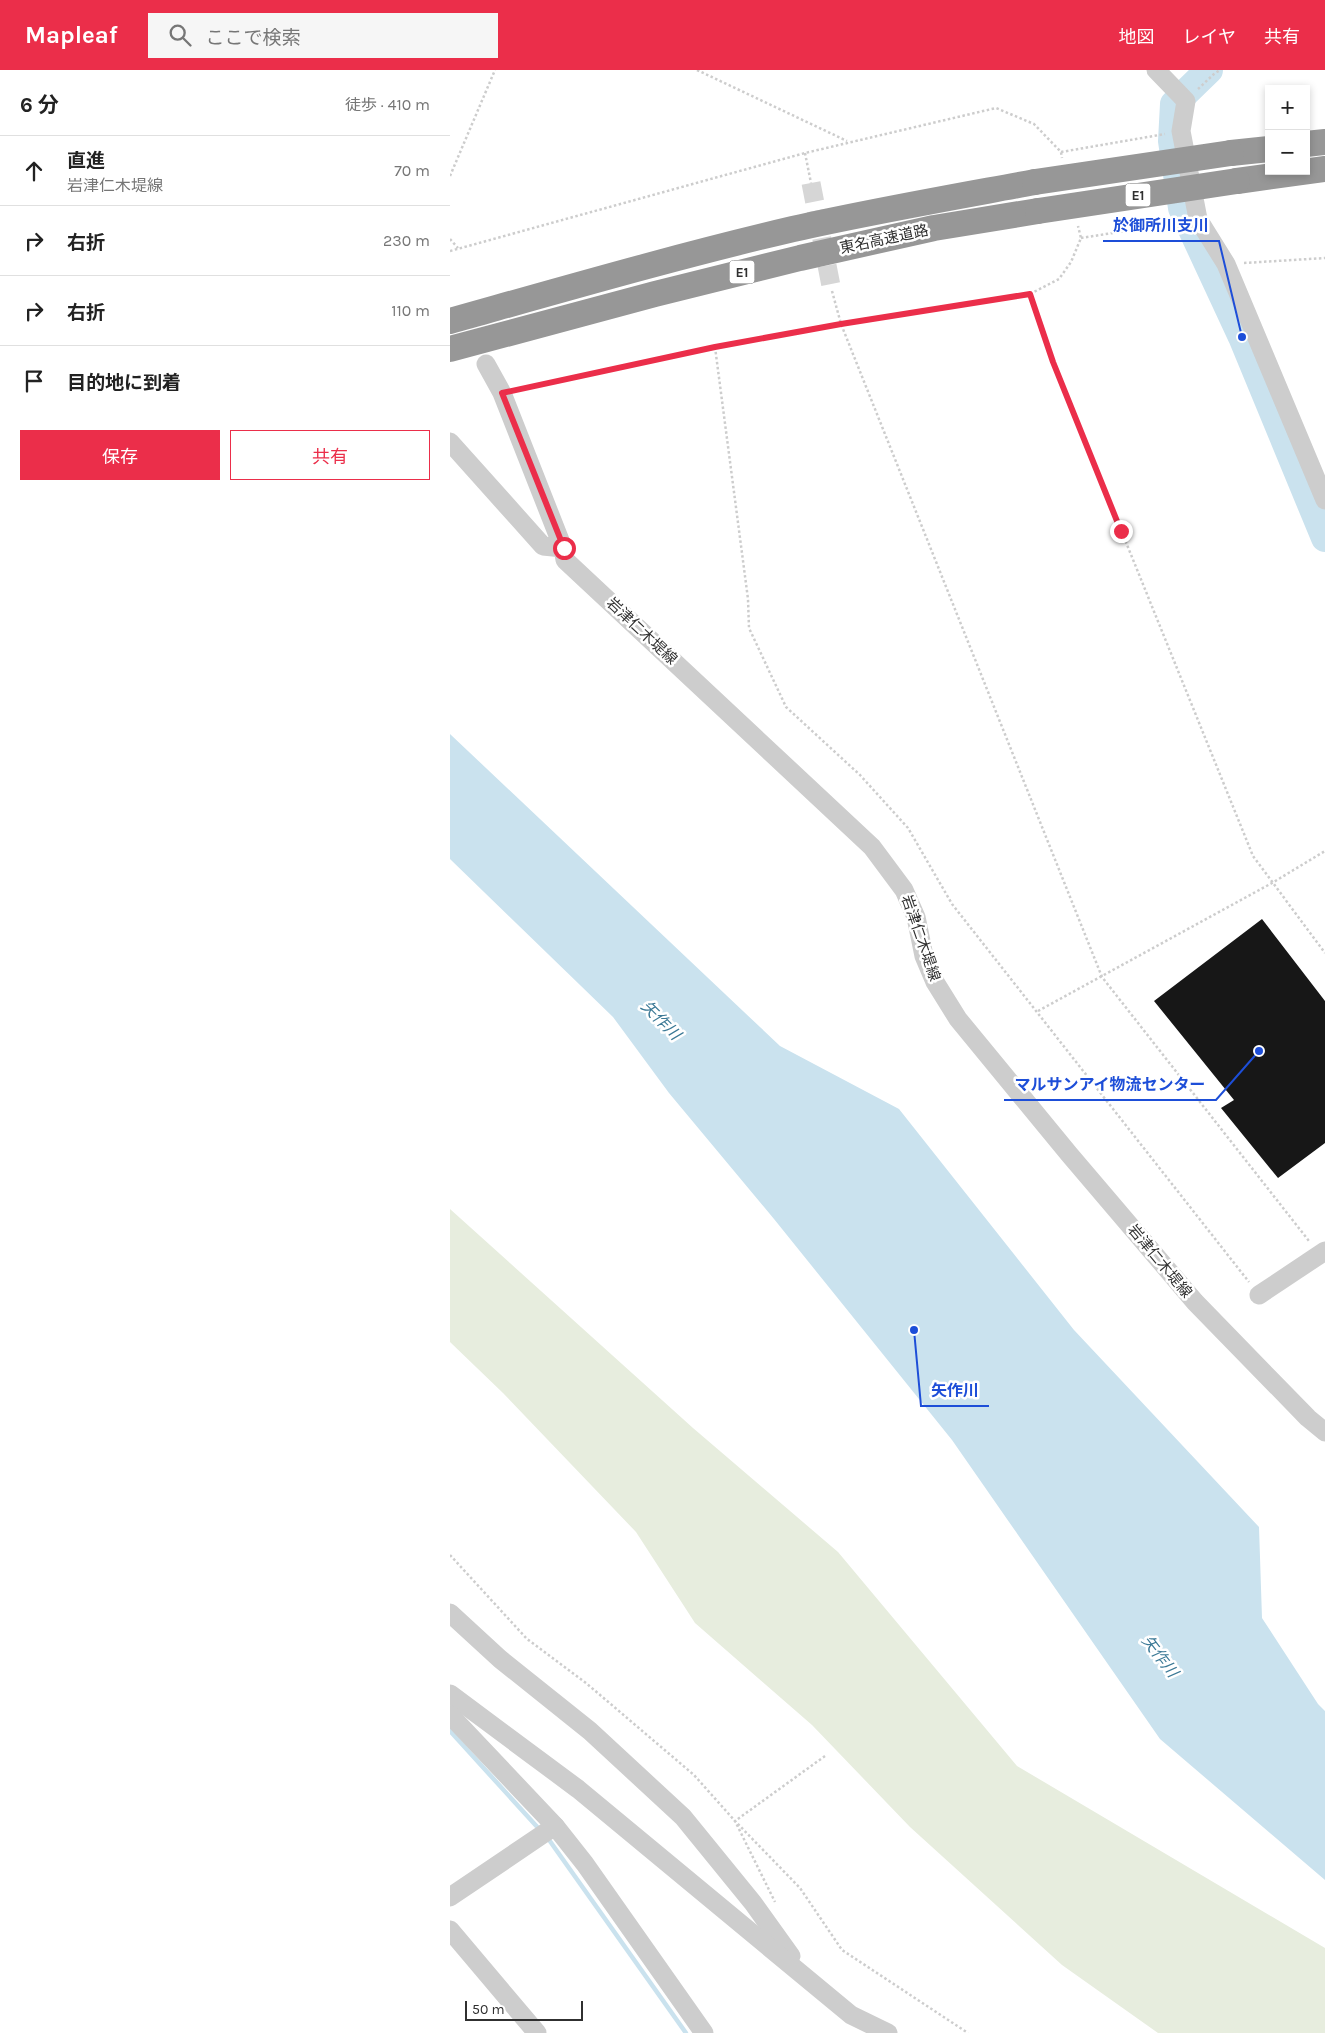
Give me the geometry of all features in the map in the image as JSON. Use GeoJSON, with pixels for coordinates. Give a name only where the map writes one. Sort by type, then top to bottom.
{"type":"FeatureCollection","features":[{"type":"Feature","properties":{"kind":"highway"},"geometry":{"type":"LineString","coordinates":[[1310,144],[1325,142]]}},
{"type":"Feature","properties":{"kind":"highway","name":"東名高速道路"},"geometry":{"type":"LineString","coordinates":[[450,321],[647,266],[793,229],[1034,182],[1265,149]]}},
{"type":"Feature","properties":{"kind":"highway","name":"東名高速道路"},"geometry":{"type":"LineString","coordinates":[[450,349],[636,299],[800,258],[934,228],[1325,169]]}},
{"type":"Feature","properties":{"kind":"street"},"geometry":{"type":"LineString","coordinates":[[1156,70],[1186,100],[1181,131],[1198,219],[1226,264],[1325,500]]}},
{"type":"Feature","properties":{"kind":"street","name":"岩津仁木堤線"},"geometry":{"type":"LineString","coordinates":[[486,364],[502,393],[564,548],[565,560],[872,847],[904,890],[916,918],[924,956],[935,982],[958,1019],[1069,1154],[1195,1302],[1308,1418],[1325,1432]]}},
{"type":"Feature","properties":{"kind":"street"},"geometry":{"type":"LineString","coordinates":[[450,442],[543,546],[564,548]]}},
{"type":"Feature","properties":{"kind":"street"},"geometry":{"type":"LineString","coordinates":[[1259,1295],[1322,1253]]}},
{"type":"Feature","properties":{"kind":"street"},"geometry":{"type":"LineString","coordinates":[[450,1613],[500,1659],[590,1731],[683,1817],[754,1903],[804,1976]]}},
{"type":"Feature","properties":{"kind":"street"},"geometry":{"type":"LineString","coordinates":[[450,1694],[578,1789],[851,2014],[888,2033]]}},
{"type":"Feature","properties":{"kind":"street"},"geometry":{"type":"LineString","coordinates":[[450,1715],[555,1826],[585,1864],[704,2033]]}},
{"type":"Feature","properties":{"kind":"street"},"geometry":{"type":"LineString","coordinates":[[450,1897],[555,1826]]}},
{"type":"Feature","properties":{"kind":"street"},"geometry":{"type":"LineString","coordinates":[[450,1930],[537,2033]]}},
{"type":"Feature","properties":{"kind":"path"},"geometry":{"type":"LineString","coordinates":[[450,176],[495,70]]}},
{"type":"Feature","properties":{"kind":"path"},"geometry":{"type":"LineString","coordinates":[[697,70],[849,142]]}},
{"type":"Feature","properties":{"kind":"path"},"geometry":{"type":"LineString","coordinates":[[1186,100],[1220,70]]}},
{"type":"Feature","properties":{"kind":"path"},"geometry":{"type":"LineString","coordinates":[[450,251],[805,153],[996,108],[1034,124],[1061,152],[1181,131]]}},
{"type":"Feature","properties":{"kind":"path"},"geometry":{"type":"LineString","coordinates":[[805,153],[812,184]]}},
{"type":"Feature","properties":{"kind":"path"},"geometry":{"type":"LineString","coordinates":[[502,393],[715,347],[841,324],[1030,294],[1059,279],[1071,262],[1081,238],[1198,219]]}},
{"type":"Feature","properties":{"kind":"path"},"geometry":{"type":"LineString","coordinates":[[450,239],[458,248]]}},
{"type":"Feature","properties":{"kind":"path"},"geometry":{"type":"LineString","coordinates":[[1226,264],[1325,258]]}},
{"type":"Feature","properties":{"kind":"path"},"geometry":{"type":"LineString","coordinates":[[832,291],[841,324],[1102,977],[1322,1253]]}},
{"type":"Feature","properties":{"kind":"path"},"geometry":{"type":"LineString","coordinates":[[1030,294],[1056,370],[1253,856],[1325,953]]}},
{"type":"Feature","properties":{"kind":"path"},"geometry":{"type":"LineString","coordinates":[[715,347],[748,599],[749,628],[786,707],[860,775],[908,828],[952,904],[1038,1011],[1259,1295]]}},
{"type":"Feature","properties":{"kind":"path"},"geometry":{"type":"LineString","coordinates":[[1038,1011],[1272,883],[1325,851]]}},
{"type":"Feature","properties":{"kind":"path"},"geometry":{"type":"LineString","coordinates":[[450,1555],[527,1638],[586,1683],[694,1776],[800,1888],[842,1950],[968,2033]]}},
{"type":"Feature","properties":{"kind":"path"},"geometry":{"type":"LineString","coordinates":[[735,1821],[825,1756]]}},
{"type":"Feature","properties":{"kind":"path"},"geometry":{"type":"LineString","coordinates":[[735,1821],[779,1910]]}},
{"type":"Feature","properties":{"kind":"green space"},"geometry":{"type":"Polygon","coordinates":[[[450,1209],[693,1428],[838,1552],[1017,1766],[1325,1948],[1325,2033],[1158,2033],[1062,1965],[910,1827],[812,1725],[695,1623],[636,1532],[503,1393],[450,1342],[450,1209]]]}},
{"type":"Feature","properties":{"kind":"water"},"geometry":{"type":"Polygon","coordinates":[[[450,734],[780,1046],[899,1109],[1074,1330],[1259,1527],[1262,1618],[1318,1704],[1325,1711],[1325,1880],[1160,1739],[952,1440],[774,1219],[669,1093],[613,1017],[450,859],[450,734]]]}},
{"type":"Feature","properties":{"kind":"building"},"geometry":{"type":"Polygon","coordinates":[[[1262,919],[1325,1001],[1325,1143],[1278,1178],[1221,1108],[1234,1100],[1154,1001],[1262,919]]]}},
{"type":"Feature","properties":{"kind":"waterway"},"geometry":{"type":"LineString","coordinates":[[1209,70],[1174,104],[1172,141],[1182,208],[1242,337],[1325,538]]}},
{"type":"Feature","properties":{"kind":"waterway"},"geometry":{"type":"LineString","coordinates":[[450,1731],[540,1830]]}},
{"type":"Feature","properties":{"kind":"waterway"},"geometry":{"type":"LineString","coordinates":[[547,1837],[686,2033]]}},
{"type":"Feature","properties":{"kind":"tunnel"},"geometry":{"type":"LineString","coordinates":[[811,183],[832,291]]}},
{"type":"Feature","properties":{"kind":"place","name":"於御所川支川"},"geometry":{"type":"Point","coordinates":[1242,337]}},
{"type":"Feature","properties":{"kind":"place","name":"マルサンアイ物流センター"},"geometry":{"type":"Point","coordinates":[1259,1051]}},
{"type":"Feature","properties":{"kind":"place","name":"矢作川"},"geometry":{"type":"Point","coordinates":[914,1330]}},
{"type":"Feature","properties":{"kind":"route"},"geometry":{"type":"LineString","coordinates":[[564,548],[502,393],[715,347],[841,324],[1030,294],[1053,362],[1121,531]]}}]}
